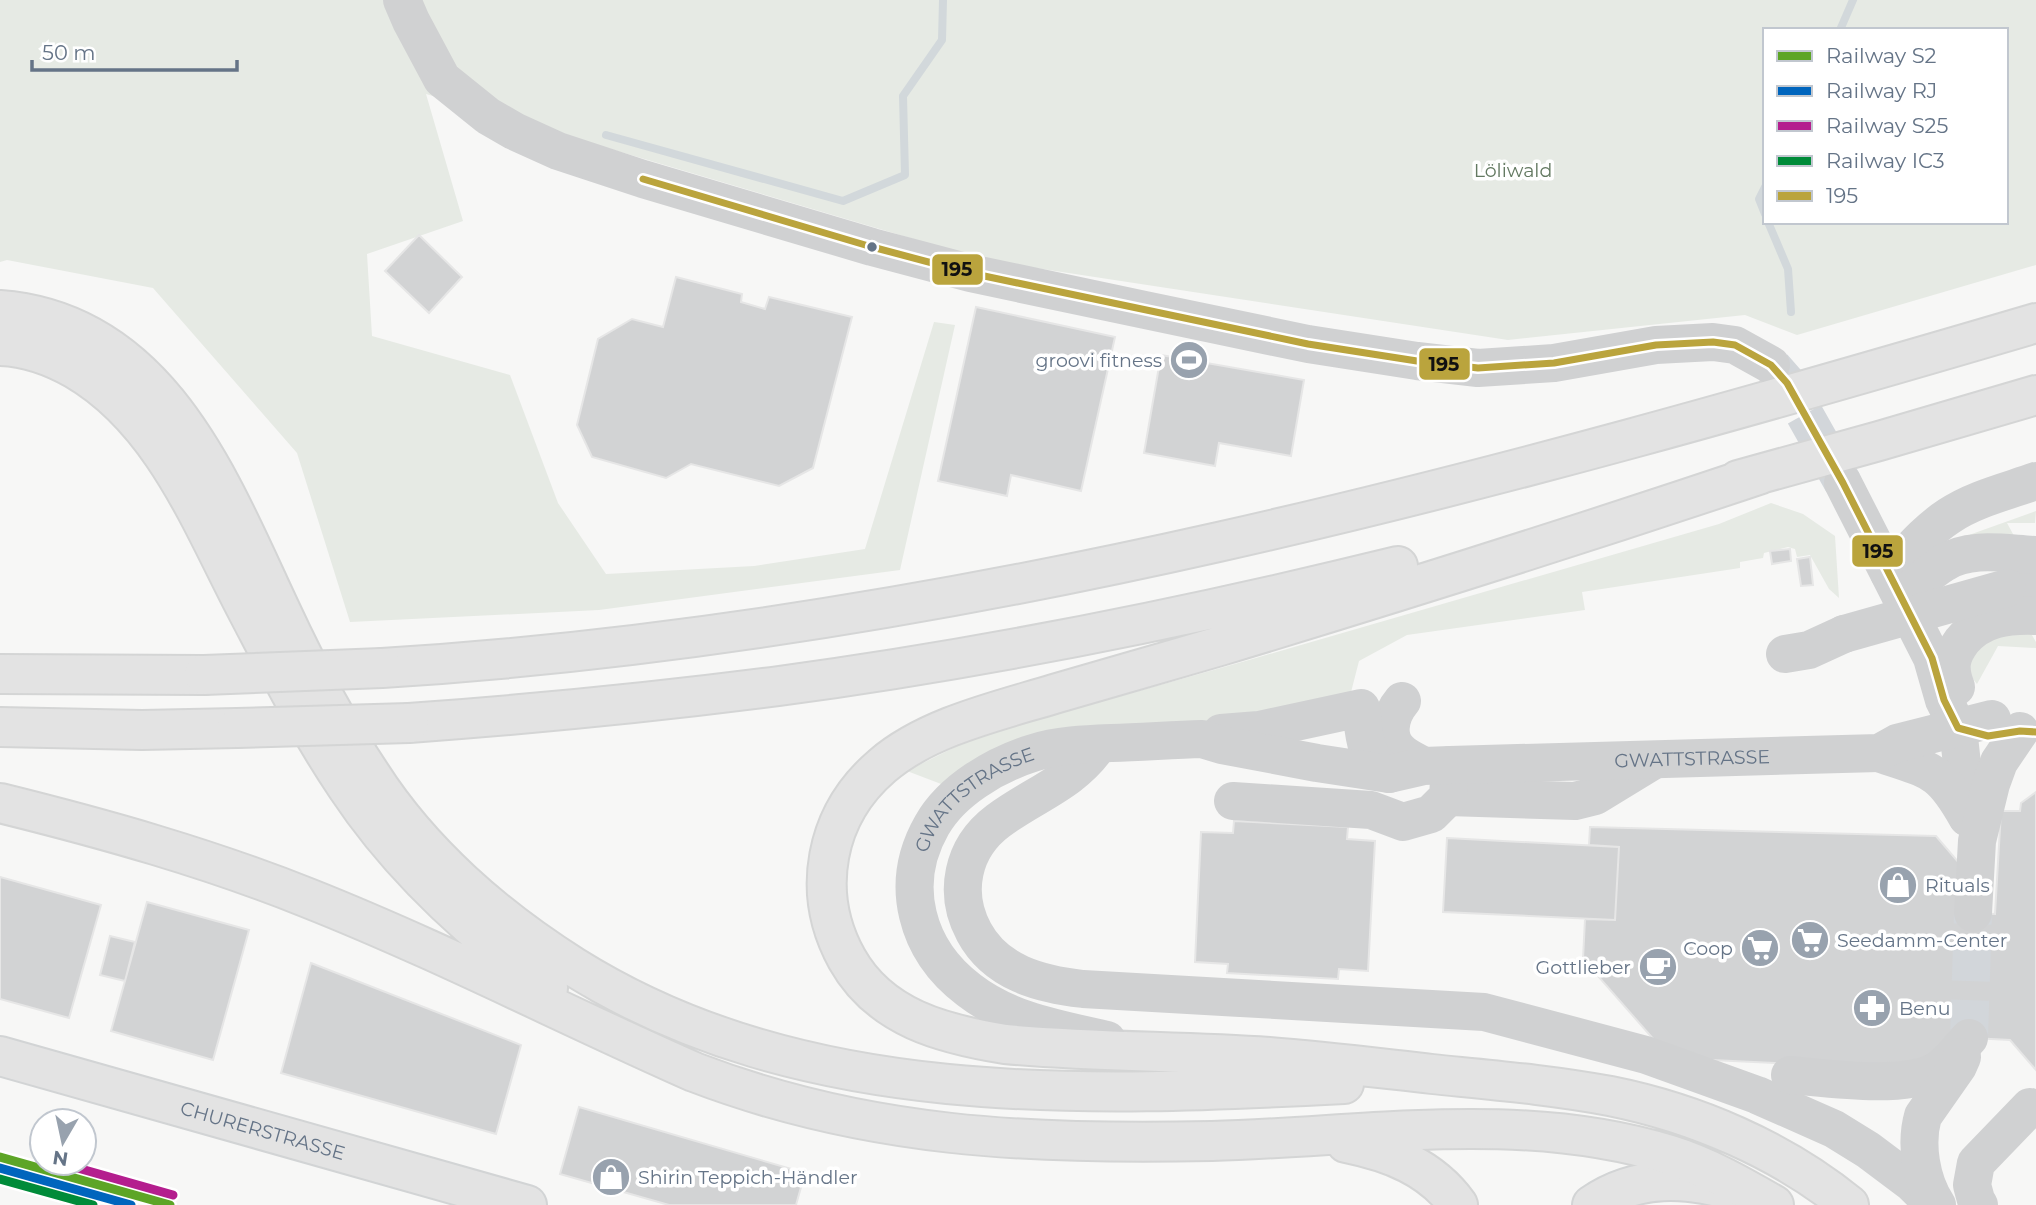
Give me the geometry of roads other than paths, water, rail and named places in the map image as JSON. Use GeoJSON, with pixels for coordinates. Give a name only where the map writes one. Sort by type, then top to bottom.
{"type":"FeatureCollection","features":[{"type":"Feature","properties":{"kind":"main road"},"geometry":{"type":"LineString","coordinates":[[0,310],[40,316],[87,336],[128,363],[163,397],[187,427],[210,463],[327,700],[371,776],[387,798],[426,844],[490,906],[551,952],[622,995],[696,1028],[755,1049],[834,1068],[934,1083],[1017,1089],[1144,1091],[1465,1077]]}},
{"type":"Feature","properties":{"kind":"main road"},"geometry":{"type":"LineString","coordinates":[[0,674],[202,675],[383,668],[572,652],[765,628],[1013,585],[1138,560],[1428,493],[1709,418],[2036,323]]}},
{"type":"Feature","properties":{"kind":"main road"},"geometry":{"type":"LineString","coordinates":[[0,346],[31,350],[68,365],[107,391],[145,429],[171,467],[203,524],[315,736],[371,820],[437,896],[490,944],[558,996],[641,1048]]}},
{"type":"Feature","properties":{"kind":"main road"},"geometry":{"type":"LineString","coordinates":[[0,727],[142,730],[409,723],[638,703],[914,666],[1214,609],[1469,550],[1761,474],[2036,395]]}},
{"type":"Feature","properties":{"kind":"main road"},"geometry":{"type":"LineString","coordinates":[[1761,474],[1487,564],[994,712],[913,745],[871,776],[850,802],[836,828],[829,855],[827,883],[830,911],[837,940],[850,964],[870,989],[907,1017],[964,1038],[1025,1046],[1271,1057],[1580,1091],[1640,1103],[1725,1132],[1806,1174],[1849,1205]]}},
{"type":"Feature","properties":{"kind":"main road"},"geometry":{"type":"LineString","coordinates":[[0,647],[202,675]]}},
{"type":"Feature","properties":{"kind":"main road"},"geometry":{"type":"LineString","coordinates":[[0,803],[155,845],[246,874],[398,935],[641,1048],[739,1089],[795,1106],[919,1130],[1048,1141],[1288,1138],[1418,1129],[1514,1130],[1577,1136],[1669,1155],[1693,1163],[1773,1205]]}},
{"type":"Feature","properties":{"kind":"main road","name":"CHURERSTRASSE"},"geometry":{"type":"LineString","coordinates":[[0,1056],[527,1205]]}},
{"type":"Feature","properties":{"kind":"main road"},"geometry":{"type":"LineString","coordinates":[[1288,1138],[1345,1143],[1394,1157],[1420,1168],[1435,1179],[1458,1205]]}},
{"type":"Feature","properties":{"kind":"main road"},"geometry":{"type":"LineString","coordinates":[[1592,1205],[1632,1185],[1670,1180],[1712,1185],[1773,1205]]}},
{"type":"Feature","properties":{"kind":"street"},"geometry":{"type":"LineString","coordinates":[[402,0],[442,79],[488,116],[514,131],[558,151],[643,179],[970,273],[1308,344],[1417,361],[1478,368],[1554,363],[1657,345],[1713,342],[1735,345],[1771,365]]}},
{"type":"Feature","properties":{"kind":"street"},"geometry":{"type":"LineString","coordinates":[[1895,585],[1935,526],[1951,514],[2036,481]]}},
{"type":"Feature","properties":{"kind":"street"},"geometry":{"type":"LineString","coordinates":[[1843,483],[1932,658],[1944,700],[2001,727]]}},
{"type":"Feature","properties":{"kind":"street"},"geometry":{"type":"LineString","coordinates":[[1895,585],[1955,557],[1975,553],[2036,555]]}},
{"type":"Feature","properties":{"kind":"street"},"geometry":{"type":"LineString","coordinates":[[1944,563],[1938,587],[1940,603],[1946,613],[1957,622],[1970,624],[2008,616],[2036,616]]}},
{"type":"Feature","properties":{"kind":"street"},"geometry":{"type":"LineString","coordinates":[[1785,654],[1810,650],[1844,634],[2026,582]]}},
{"type":"Feature","properties":{"kind":"street"},"geometry":{"type":"LineString","coordinates":[[1805,622],[1814,629],[1844,634]]}},
{"type":"Feature","properties":{"kind":"street"},"geometry":{"type":"LineString","coordinates":[[1956,687],[1951,668],[1954,652],[1968,634],[1986,622]]}},
{"type":"Feature","properties":{"kind":"street"},"geometry":{"type":"LineString","coordinates":[[1932,658],[1972,705],[2001,727]]}},
{"type":"Feature","properties":{"kind":"street"},"geometry":{"type":"LineString","coordinates":[[1233,800],[1371,810],[1403,822],[1431,814],[1428,775],[1399,751],[1391,737],[1395,709],[1402,701]]}},
{"type":"Feature","properties":{"kind":"street"},"geometry":{"type":"LineString","coordinates":[[1202,739],[1221,733],[1259,730],[1361,708],[1365,736],[1375,763],[1428,775]]}},
{"type":"Feature","properties":{"kind":"street"},"geometry":{"type":"LineString","coordinates":[[1973,913],[1973,829],[2001,727]]}},
{"type":"Feature","properties":{"kind":"street"},"geometry":{"type":"LineString","coordinates":[[1973,829],[1995,772],[2001,727]]}},
{"type":"Feature","properties":{"kind":"street","name":"GWATTSTRASSE"},"geometry":{"type":"LineString","coordinates":[[1160,1052],[1035,1023],[988,1003],[952,975],[937,957],[919,923],[915,883],[917,863],[932,824],[963,790],[982,776],[1034,752],[1068,746],[1202,739],[1317,763],[1428,775],[1656,759],[1879,753],[1897,743],[2001,727]]}},
{"type":"Feature","properties":{"kind":"street"},"geometry":{"type":"LineString","coordinates":[[1099,744],[1074,773],[998,821],[984,834],[967,862],[962,892],[970,925],[978,940],[1001,963],[1017,974],[1058,986],[1140,993],[1485,1012],[1646,1055],[1757,1095],[1834,1129],[1912,1183],[1936,1205]]}},
{"type":"Feature","properties":{"kind":"street"},"geometry":{"type":"LineString","coordinates":[[1879,753],[1936,775],[1954,793],[1973,829]]}},
{"type":"Feature","properties":{"kind":"street"},"geometry":{"type":"LineString","coordinates":[[1790,1075],[1876,1082],[1911,1078],[1935,1072],[1947,1063],[1969,1038],[1958,1066],[1923,1116],[1909,1131],[1889,1138],[1876,1138],[1834,1129]]}},
{"type":"Feature","properties":{"kind":"street"},"geometry":{"type":"LineString","coordinates":[[1876,1082],[1909,1101],[1923,1116]]}},
{"type":"Feature","properties":{"kind":"street"},"geometry":{"type":"LineString","coordinates":[[1979,1205],[1972,1185],[1976,1163],[2030,1107]]}},
{"type":"Feature","properties":{"kind":"street"},"geometry":{"type":"LineString","coordinates":[[1923,1116],[1920,1134],[1922,1167],[1936,1205]]}},
{"type":"Feature","properties":{"kind":"waterway"},"geometry":{"type":"LineString","coordinates":[[606,135],[843,201],[905,175],[903,96],[942,40],[943,0]]}},
{"type":"Feature","properties":{"kind":"waterway"},"geometry":{"type":"LineString","coordinates":[[1841,28],[1853,0]]}},
{"type":"Feature","properties":{"kind":"waterway"},"geometry":{"type":"LineString","coordinates":[[1763,191],[1759,199],[1763,209]]}},
{"type":"Feature","properties":{"kind":"waterway"},"geometry":{"type":"LineString","coordinates":[[1769,224],[1788,269],[1791,312]]}},
{"type":"Feature","properties":{"kind":"tunnel"},"geometry":{"type":"LineString","coordinates":[[1773,367],[1787,383],[1843,483]]}},
{"type":"Feature","properties":{"kind":"tunnel"},"geometry":{"type":"LineString","coordinates":[[1969,1038],[1973,913]]}},
{"type":"Feature","properties":{"kind":"rail line","name":"S2"},"geometry":{"type":"LineString","coordinates":[[0,1157],[170,1205]]}},
{"type":"Feature","properties":{"kind":"rail line","name":"RJ"},"geometry":{"type":"LineString","coordinates":[[0,1168],[131,1205]]}},
{"type":"Feature","properties":{"kind":"rail line","name":"S25"},"geometry":{"type":"LineString","coordinates":[[98,1174],[173,1195]]}},
{"type":"Feature","properties":{"kind":"rail line","name":"IC3"},"geometry":{"type":"LineString","coordinates":[[0,1179],[93,1205]]}},
{"type":"Feature","properties":{"kind":"place","name":"groovi fitness"},"geometry":{"type":"Point","coordinates":[1189,360]}},
{"type":"Feature","properties":{"kind":"place","name":"Rituals"},"geometry":{"type":"Point","coordinates":[1898,885]}},
{"type":"Feature","properties":{"kind":"place","name":"Seedamm-Center"},"geometry":{"type":"Point","coordinates":[1810,940]}},
{"type":"Feature","properties":{"kind":"place","name":"Coop"},"geometry":{"type":"Point","coordinates":[1760,948]}},
{"type":"Feature","properties":{"kind":"place","name":"Gottlieber"},"geometry":{"type":"Point","coordinates":[1658,967]}},
{"type":"Feature","properties":{"kind":"place","name":"Benu"},"geometry":{"type":"Point","coordinates":[1872,1008]}},
{"type":"Feature","properties":{"kind":"place","name":"Shirin Teppich-Händler"},"geometry":{"type":"Point","coordinates":[611,1177]}},
{"type":"Feature","properties":{"kind":"park label","name":"Löliwald"},"geometry":{"type":"Point","coordinates":[1513,170]}}]}
